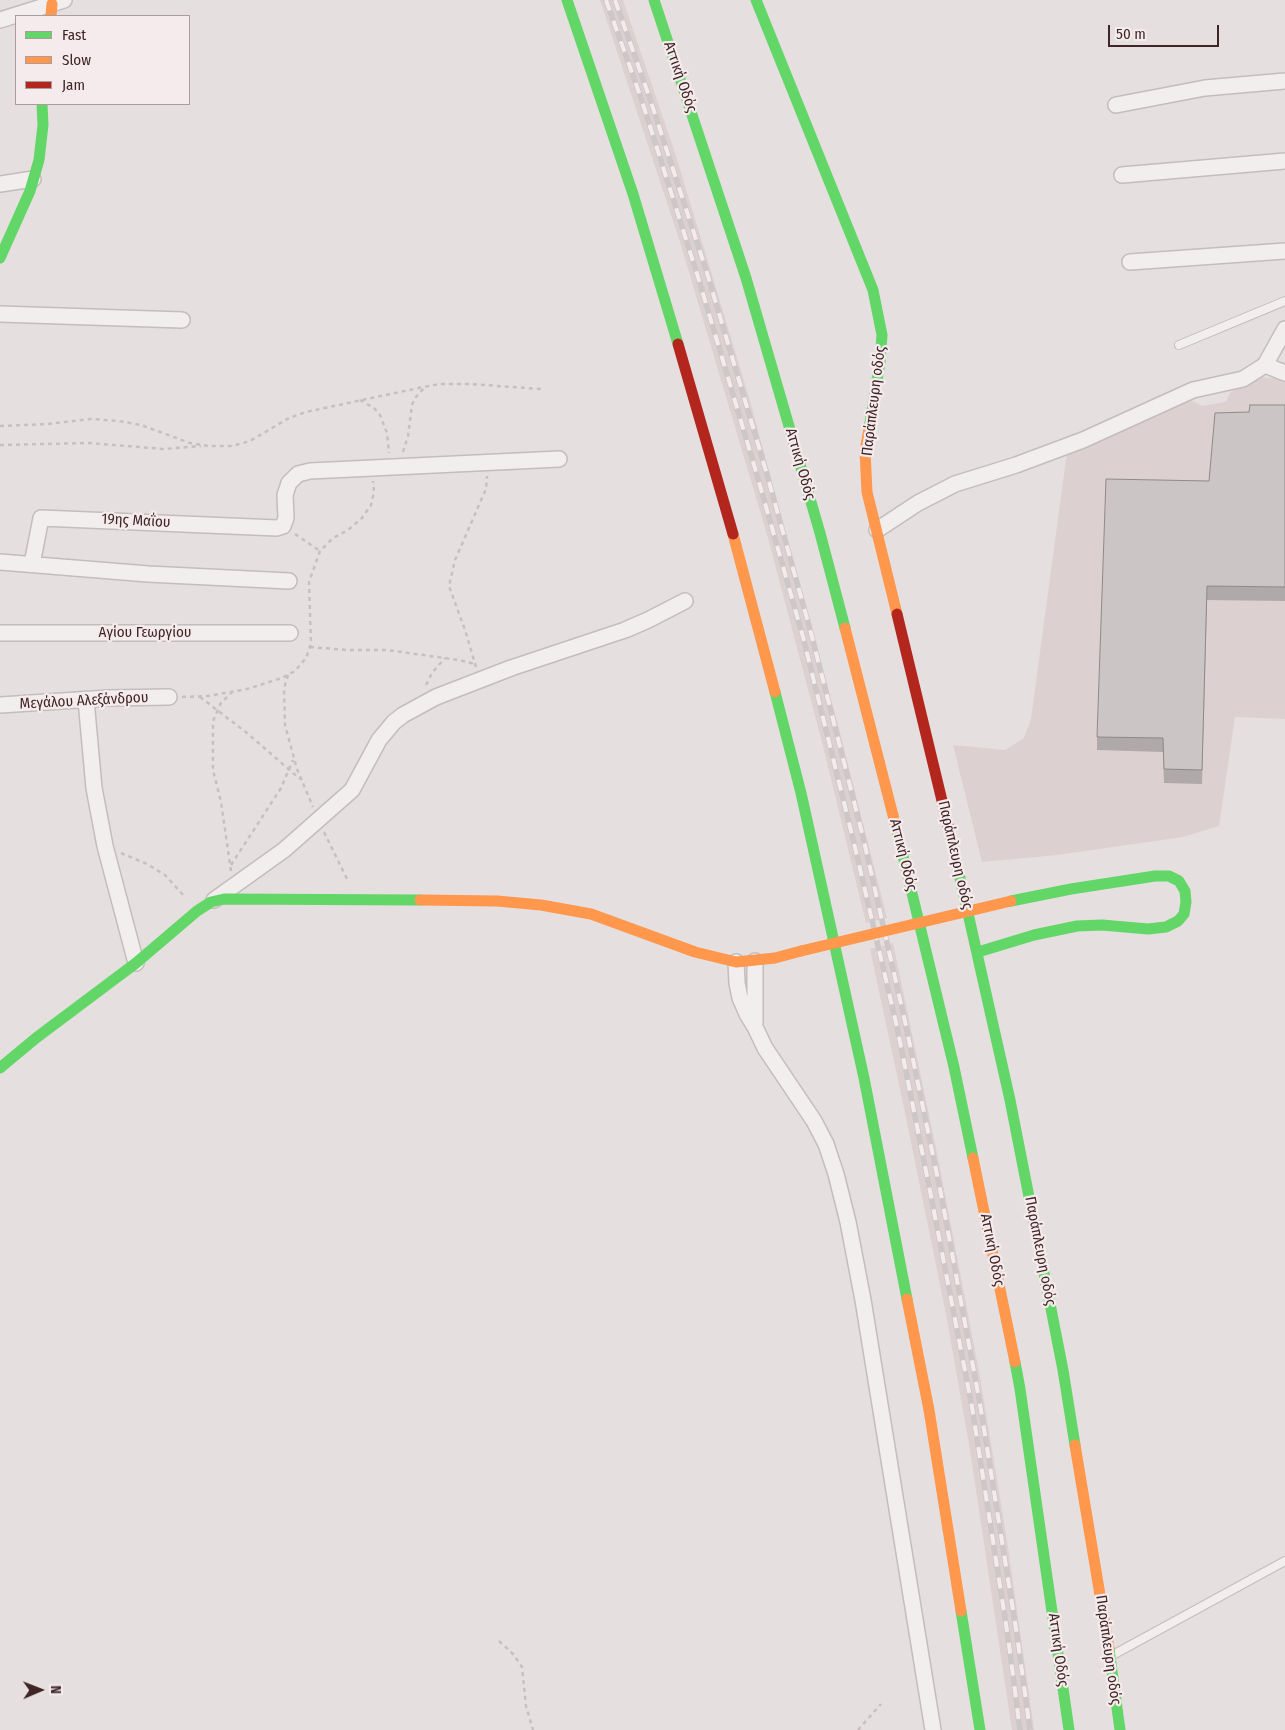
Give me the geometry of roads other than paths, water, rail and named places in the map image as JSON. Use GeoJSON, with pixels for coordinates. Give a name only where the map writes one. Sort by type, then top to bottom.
{"type":"FeatureCollection","features":[{"type":"Feature","properties":{"kind":"main road"},"geometry":{"type":"LineString","coordinates":[[567,0],[633,194],[666,302],[739,556],[801,793],[864,1078],[927,1400],[980,1730]]}},
{"type":"Feature","properties":{"kind":"main road","name":"Αττική Οδός"},"geometry":{"type":"LineString","coordinates":[[654,0],[743,269],[820,532],[868,713],[952,1057],[1020,1389],[1069,1730]]}},
{"type":"Feature","properties":{"kind":"main road","name":"Παράπλευρη οδός"},"geometry":{"type":"LineString","coordinates":[[756,0],[873,290],[882,335],[880,362],[865,452],[867,492],[978,952],[1010,1100],[1063,1370],[1110,1656],[1120,1730]]}},
{"type":"Feature","properties":{"kind":"main road"},"geometry":{"type":"LineString","coordinates":[[0,258],[30,191],[42,144],[42,105]]}},
{"type":"Feature","properties":{"kind":"main road"},"geometry":{"type":"LineString","coordinates":[[0,1068],[36,1038],[136,963],[197,911],[211,902],[224,899],[496,901],[568,909],[591,914],[694,952],[736,962],[775,958],[1011,901],[1071,889],[1155,876],[1170,876],[1179,881],[1184,891],[1186,902],[1184,914],[1178,922],[1166,927],[1148,929],[1102,925],[1077,926],[1034,934],[978,952]]}},
{"type":"Feature","properties":{"kind":"street"},"geometry":{"type":"LineString","coordinates":[[18,15],[54,5]]}},
{"type":"Feature","properties":{"kind":"street"},"geometry":{"type":"LineString","coordinates":[[0,20],[15,16]]}},
{"type":"Feature","properties":{"kind":"street"},"geometry":{"type":"LineString","coordinates":[[1116,105],[1205,88],[1285,81]]}},
{"type":"Feature","properties":{"kind":"street"},"geometry":{"type":"LineString","coordinates":[[1122,175],[1285,161]]}},
{"type":"Feature","properties":{"kind":"street"},"geometry":{"type":"LineString","coordinates":[[0,184],[33,179]]}},
{"type":"Feature","properties":{"kind":"street"},"geometry":{"type":"LineString","coordinates":[[1130,262],[1285,251]]}},
{"type":"Feature","properties":{"kind":"street"},"geometry":{"type":"LineString","coordinates":[[0,314],[182,320]]}},
{"type":"Feature","properties":{"kind":"street"},"geometry":{"type":"LineString","coordinates":[[877,530],[918,503],[955,484],[1016,465],[1083,440],[1193,390],[1243,379],[1265,365],[1285,329]]}},
{"type":"Feature","properties":{"kind":"street"},"geometry":{"type":"LineString","coordinates":[[1265,365],[1285,373]]}},
{"type":"Feature","properties":{"kind":"street","name":"19ης Μαΐου"},"geometry":{"type":"LineString","coordinates":[[32,564],[41,518],[280,527],[286,518],[284,507],[285,495],[290,483],[298,474],[310,471],[559,459]]}},
{"type":"Feature","properties":{"kind":"street"},"geometry":{"type":"LineString","coordinates":[[0,562],[148,574],[289,581]]}},
{"type":"Feature","properties":{"kind":"street"},"geometry":{"type":"LineString","coordinates":[[211,902],[284,850],[352,790],[379,740],[394,722],[417,706],[511,668],[625,630],[685,601]]}},
{"type":"Feature","properties":{"kind":"street","name":"Αγίου Γεωργίου"},"geometry":{"type":"LineString","coordinates":[[0,633],[290,633]]}},
{"type":"Feature","properties":{"kind":"street","name":"Μεγάλου Αλεξάνδρου"},"geometry":{"type":"LineString","coordinates":[[0,705],[169,697]]}},
{"type":"Feature","properties":{"kind":"street"},"geometry":{"type":"LineString","coordinates":[[86,700],[94,788],[105,846],[136,963]]}},
{"type":"Feature","properties":{"kind":"street"},"geometry":{"type":"LineString","coordinates":[[755,961],[755,1026]]}},
{"type":"Feature","properties":{"kind":"street"},"geometry":{"type":"LineString","coordinates":[[736,962],[740,998],[765,1048],[814,1121],[826,1144],[836,1174],[848,1222],[863,1300],[933,1730]]}},
{"type":"Feature","properties":{"kind":"lane"},"geometry":{"type":"LineString","coordinates":[[1179,345],[1285,301]]}},
{"type":"Feature","properties":{"kind":"lane"},"geometry":{"type":"LineString","coordinates":[[1110,1656],[1285,1561]]}},
{"type":"Feature","properties":{"kind":"railway"},"geometry":{"type":"LineString","coordinates":[[606,0],[641,98],[698,277],[757,475],[803,637],[853,839],[897,1027],[972,1407],[1008,1637],[1020,1730]]}},
{"type":"Feature","properties":{"kind":"railway"},"geometry":{"type":"LineString","coordinates":[[615,0],[649,96],[707,273],[766,471],[811,633],[863,837],[906,1026],[941,1194],[980,1404],[1017,1635],[1030,1730]]}}]}
